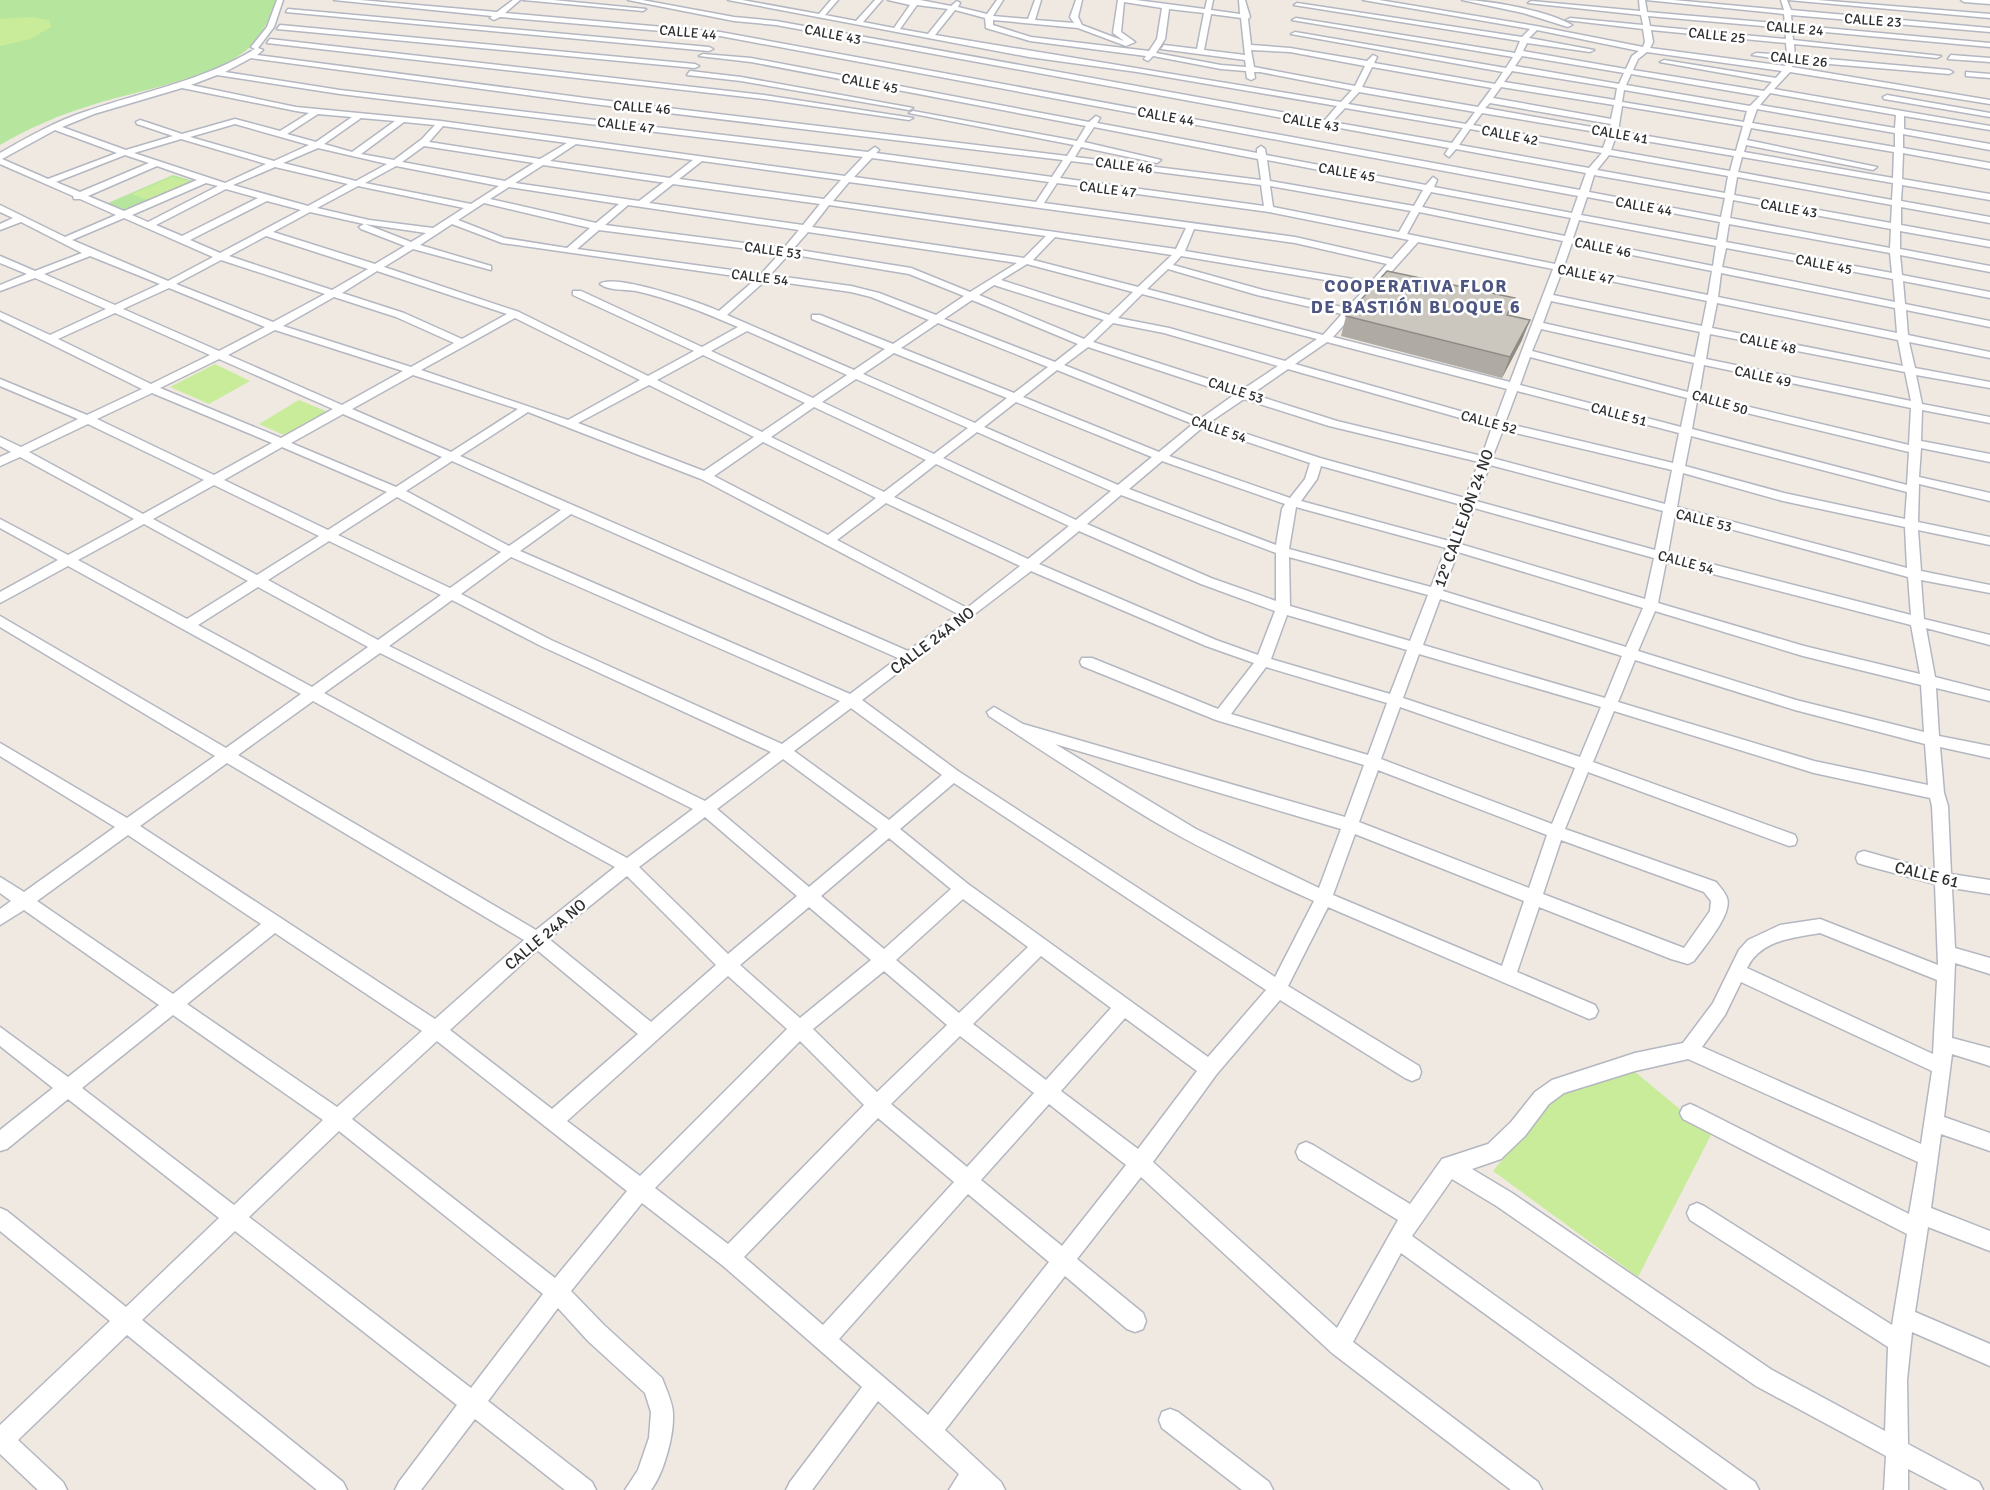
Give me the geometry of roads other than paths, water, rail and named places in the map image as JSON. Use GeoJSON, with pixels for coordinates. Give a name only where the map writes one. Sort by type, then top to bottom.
{"type":"FeatureCollection","features":[{"type":"Feature","properties":{"kind":"street","name":"CALLE 44"},"geometry":{"type":"LineString","coordinates":[[337,0],[720,34],[1990,269]]}},
{"type":"Feature","properties":{"kind":"street"},"geometry":{"type":"LineString","coordinates":[[391,20],[420,0]]}},
{"type":"Feature","properties":{"kind":"street"},"geometry":{"type":"LineString","coordinates":[[440,60],[517,0]]}},
{"type":"Feature","properties":{"kind":"street"},"geometry":{"type":"LineString","coordinates":[[526,0],[710,15]]}},
{"type":"Feature","properties":{"kind":"street","name":"CALLE 43"},"geometry":{"type":"LineString","coordinates":[[633,0],[848,37],[1009,88],[1121,87],[1990,244]]}},
{"type":"Feature","properties":{"kind":"street","name":"CALLE 42"},"geometry":{"type":"LineString","coordinates":[[731,0],[790,7],[821,16],[897,28],[1029,55],[1137,70],[1466,126],[1733,176],[1990,220]]}},
{"type":"Feature","properties":{"kind":"street"},"geometry":{"type":"LineString","coordinates":[[821,16],[835,0]]}},
{"type":"Feature","properties":{"kind":"street"},"geometry":{"type":"LineString","coordinates":[[840,42],[862,23],[879,0]]}},
{"type":"Feature","properties":{"kind":"street"},"geometry":{"type":"LineString","coordinates":[[891,0],[954,8],[989,17],[1030,23],[1079,26],[1155,50]]}},
{"type":"Feature","properties":{"kind":"street"},"geometry":{"type":"LineString","coordinates":[[931,35],[960,0]]}},
{"type":"Feature","properties":{"kind":"street"},"geometry":{"type":"LineString","coordinates":[[1000,0],[989,17],[989,26],[1004,33],[1155,50],[1200,51],[1247,58]]}},
{"type":"Feature","properties":{"kind":"street"},"geometry":{"type":"LineString","coordinates":[[1030,23],[1038,0]]}},
{"type":"Feature","properties":{"kind":"street"},"geometry":{"type":"LineString","coordinates":[[1079,0],[1074,17],[1079,26]]}},
{"type":"Feature","properties":{"kind":"street"},"geometry":{"type":"LineString","coordinates":[[1155,50],[1120,37],[1116,24],[1121,0],[1246,17]]}},
{"type":"Feature","properties":{"kind":"street"},"geometry":{"type":"LineString","coordinates":[[1200,51],[1210,0]]}},
{"type":"Feature","properties":{"kind":"street"},"geometry":{"type":"LineString","coordinates":[[1242,0],[1246,17],[1247,58],[1255,70],[1252,90],[1269,209]]}},
{"type":"Feature","properties":{"kind":"street"},"geometry":{"type":"LineString","coordinates":[[1337,9],[1338,0]]}},
{"type":"Feature","properties":{"kind":"street"},"geometry":{"type":"LineString","coordinates":[[1366,14],[1369,0],[1536,28],[1638,51],[1772,89]]}},
{"type":"Feature","properties":{"kind":"street"},"geometry":{"type":"LineString","coordinates":[[1465,0],[1503,6]]}},
{"type":"Feature","properties":{"kind":"street"},"geometry":{"type":"LineString","coordinates":[[1491,0],[1503,6]]}},
{"type":"Feature","properties":{"kind":"street"},"geometry":{"type":"LineString","coordinates":[[1600,0],[1600,23]]}},
{"type":"Feature","properties":{"kind":"street"},"geometry":{"type":"LineString","coordinates":[[1638,51],[1646,28],[1642,0]]}},
{"type":"Feature","properties":{"kind":"street","name":"CALLE 23"},"geometry":{"type":"LineString","coordinates":[[1648,0],[1787,20],[1911,23],[1990,30]]}},
{"type":"Feature","properties":{"kind":"street"},"geometry":{"type":"LineString","coordinates":[[1507,976],[1556,832],[1651,604],[1712,300],[1733,176],[1747,123],[1754,107],[1772,89],[1790,64],[1784,0]]}},
{"type":"Feature","properties":{"kind":"street"},"geometry":{"type":"LineString","coordinates":[[1791,0],[1990,16]]}},
{"type":"Feature","properties":{"kind":"street"},"geometry":{"type":"LineString","coordinates":[[1896,0],[1922,40],[1955,80]]}},
{"type":"Feature","properties":{"kind":"street"},"geometry":{"type":"LineString","coordinates":[[1964,0],[1990,2]]}},
{"type":"Feature","properties":{"kind":"street"},"geometry":{"type":"LineString","coordinates":[[1524,11],[1531,1]]}},
{"type":"Feature","properties":{"kind":"street","name":"CALLE 24"},"geometry":{"type":"LineString","coordinates":[[1531,1],[1573,3],[1600,10],[1787,20],[1922,40],[1990,45]]}},
{"type":"Feature","properties":{"kind":"street"},"geometry":{"type":"LineString","coordinates":[[0,149],[56,120],[95,106],[175,84],[226,65],[261,42],[270,27],[279,2]]}},
{"type":"Feature","properties":{"kind":"street","name":"CALLE 45"},"geometry":{"type":"LineString","coordinates":[[279,2],[391,20],[706,52],[933,95],[1009,88],[1089,124],[1990,295]]}},
{"type":"Feature","properties":{"kind":"street"},"geometry":{"type":"LineString","coordinates":[[639,135],[655,118],[720,34],[751,2]]}},
{"type":"Feature","properties":{"kind":"street"},"geometry":{"type":"LineString","coordinates":[[897,28],[915,2]]}},
{"type":"Feature","properties":{"kind":"street"},"geometry":{"type":"LineString","coordinates":[[1255,70],[1290,50],[1295,34],[1297,2],[1494,35],[1526,36],[1602,52]]}},
{"type":"Feature","properties":{"kind":"street"},"geometry":{"type":"LineString","coordinates":[[1560,34],[1569,23],[1573,3]]}},
{"type":"Feature","properties":{"kind":"street"},"geometry":{"type":"LineString","coordinates":[[0,159],[55,127],[89,112],[217,73],[251,56],[270,41],[291,5]]}},
{"type":"Feature","properties":{"kind":"street","name":"CALLE 25"},"geometry":{"type":"LineString","coordinates":[[1503,6],[1569,23],[1600,23],[1937,56]]}},
{"type":"Feature","properties":{"kind":"street"},"geometry":{"type":"LineString","coordinates":[[776,23],[790,7]]}},
{"type":"Feature","properties":{"kind":"street"},"geometry":{"type":"LineString","coordinates":[[1038,205],[1089,124],[1155,50],[1166,7]]}},
{"type":"Feature","properties":{"kind":"street"},"geometry":{"type":"LineString","coordinates":[[1325,125],[1358,86],[1395,19]]}},
{"type":"Feature","properties":{"kind":"street"},"geometry":{"type":"LineString","coordinates":[[1296,20],[1518,54],[1772,89],[1990,128]]}},
{"type":"Feature","properties":{"kind":"street"},"geometry":{"type":"LineString","coordinates":[[280,27],[693,69],[1236,178]]}},
{"type":"Feature","properties":{"kind":"street"},"geometry":{"type":"LineString","coordinates":[[1526,36],[1536,28]]}},
{"type":"Feature","properties":{"kind":"street"},"geometry":{"type":"LineString","coordinates":[[1295,34],[1509,70],[1901,130],[1990,147]]}},
{"type":"Feature","properties":{"kind":"street","name":"CALLE 24A NO"},"geometry":{"type":"LineString","coordinates":[[0,1440],[338,1119],[537,939],[628,866],[785,752],[968,614],[1201,423],[1326,338],[1395,262],[1409,237],[1416,209],[1466,126],[1509,70],[1526,36]]}},
{"type":"Feature","properties":{"kind":"street"},"geometry":{"type":"LineString","coordinates":[[270,41],[912,114]]}},
{"type":"Feature","properties":{"kind":"street"},"geometry":{"type":"LineString","coordinates":[[1247,47],[1290,50],[1617,105],[1747,123],[1990,166]]}},
{"type":"Feature","properties":{"kind":"street"},"geometry":{"type":"LineString","coordinates":[[817,59],[832,48]]}},
{"type":"Feature","properties":{"kind":"street"},"geometry":{"type":"LineString","coordinates":[[1638,51],[1713,49]]}},
{"type":"Feature","properties":{"kind":"street","name":"CALLE 41"},"geometry":{"type":"LineString","coordinates":[[1155,50],[1255,70],[1484,104],[1615,128],[1739,155],[1898,177],[1990,197]]}},
{"type":"Feature","properties":{"kind":"street"},"geometry":{"type":"LineString","coordinates":[[1638,51],[1790,64],[1990,102]]}},
{"type":"Feature","properties":{"kind":"street","name":"12° CALLEJÓN 24 NO"},"geometry":{"type":"LineString","coordinates":[[930,1431],[1140,1163],[1209,1070],[1278,989],[1324,898],[1395,700],[1558,269],[1582,194],[1591,172],[1605,153],[1615,128],[1621,87],[1638,51]]}},
{"type":"Feature","properties":{"kind":"street","name":"CALLE 26"},"geometry":{"type":"LineString","coordinates":[[1746,54],[1790,64],[1949,72]]}},
{"type":"Feature","properties":{"kind":"street"},"geometry":{"type":"LineString","coordinates":[[358,80],[397,55]]}},
{"type":"Feature","properties":{"kind":"street","name":"CALLE 46"},"geometry":{"type":"LineString","coordinates":[[251,56],[368,74],[513,101],[598,104],[655,118],[890,136],[1236,178],[1416,209],[1990,324]]}},
{"type":"Feature","properties":{"kind":"street"},"geometry":{"type":"LineString","coordinates":[[1951,57],[1990,60]]}},
{"type":"Feature","properties":{"kind":"street"},"geometry":{"type":"LineString","coordinates":[[801,69],[809,64]]}},
{"type":"Feature","properties":{"kind":"street","name":"CALLE 47"},"geometry":{"type":"LineString","coordinates":[[217,73],[340,92],[513,101],[655,118],[869,155],[1052,182],[1269,209],[1990,355]]}},
{"type":"Feature","properties":{"kind":"street"},"geometry":{"type":"LineString","coordinates":[[540,80],[548,74]]}},
{"type":"Feature","properties":{"kind":"street"},"geometry":{"type":"LineString","coordinates":[[1969,74],[1990,76]]}},
{"type":"Feature","properties":{"kind":"street"},"geometry":{"type":"LineString","coordinates":[[180,85],[279,106],[441,123],[1295,240],[1395,262]]}},
{"type":"Feature","properties":{"kind":"street"},"geometry":{"type":"LineString","coordinates":[[330,98],[349,86]]}},
{"type":"Feature","properties":{"kind":"street"},"geometry":{"type":"LineString","coordinates":[[513,101],[532,86]]}},
{"type":"Feature","properties":{"kind":"street"},"geometry":{"type":"LineString","coordinates":[[1970,99],[1961,88],[1980,90]]}},
{"type":"Feature","properties":{"kind":"street"},"geometry":{"type":"LineString","coordinates":[[720,316],[745,298],[869,155],[933,95]]}},
{"type":"Feature","properties":{"kind":"street"},"geometry":{"type":"LineString","coordinates":[[1887,98],[1990,115]]}},
{"type":"Feature","properties":{"kind":"street"},"geometry":{"type":"LineString","coordinates":[[47,182],[124,153],[178,136],[228,122],[247,125],[279,106]]}},
{"type":"Feature","properties":{"kind":"street"},"geometry":{"type":"LineString","coordinates":[[281,135],[316,109]]}},
{"type":"Feature","properties":{"kind":"street"},"geometry":{"type":"LineString","coordinates":[[1896,1490],[1899,1452],[1898,1341],[1904,1318],[1942,1067],[1944,975],[1947,953],[1942,835],[1931,738],[1928,681],[1918,623],[1911,526],[1917,405],[1903,338],[1895,252],[1900,112]]}},
{"type":"Feature","properties":{"kind":"street"},"geometry":{"type":"LineString","coordinates":[[147,226],[227,186],[318,145],[360,115]]}},
{"type":"Feature","properties":{"kind":"street"},"geometry":{"type":"LineString","coordinates":[[354,155],[403,119]]}},
{"type":"Feature","properties":{"kind":"street","name":"CALLE 53"},"geometry":{"type":"LineString","coordinates":[[140,122],[178,136],[353,185],[479,204],[599,227],[786,251],[911,271],[1086,343],[1245,393],[1333,424],[1485,460],[1914,574],[1990,589]]}},
{"type":"Feature","properties":{"kind":"street"},"geometry":{"type":"LineString","coordinates":[[50,339],[167,285],[395,163],[421,143],[441,123]]}},
{"type":"Feature","properties":{"kind":"street","name":"CALLE 51"},"geometry":{"type":"LineString","coordinates":[[247,125],[354,155],[505,184],[1026,261],[1686,432],[1913,484],[1990,497]]}},
{"type":"Feature","properties":{"kind":"street"},"geometry":{"type":"LineString","coordinates":[[55,127],[124,153],[266,198],[348,219],[410,245],[488,268]]}},
{"type":"Feature","properties":{"kind":"street"},"geometry":{"type":"LineString","coordinates":[[0,462],[331,295],[479,204],[505,184],[574,142]]}},
{"type":"Feature","properties":{"kind":"street"},"geometry":{"type":"LineString","coordinates":[[622,149],[630,142]]}},
{"type":"Feature","properties":{"kind":"street"},"geometry":{"type":"LineString","coordinates":[[1743,142],[1898,177],[1990,187]]}},
{"type":"Feature","properties":{"kind":"street"},"geometry":{"type":"LineString","coordinates":[[421,143],[540,163],[1180,252],[1374,285]]}},
{"type":"Feature","properties":{"kind":"street"},"geometry":{"type":"LineString","coordinates":[[0,159],[77,196],[219,256],[331,295],[400,315],[462,343]]}},
{"type":"Feature","properties":{"kind":"street"},"geometry":{"type":"LineString","coordinates":[[641,204],[668,181],[699,160]]}},
{"type":"Feature","properties":{"kind":"street"},"geometry":{"type":"LineString","coordinates":[[77,196],[157,163]]}},
{"type":"Feature","properties":{"kind":"street"},"geometry":{"type":"LineString","coordinates":[[65,240],[207,179]]}},
{"type":"Feature","properties":{"kind":"street"},"geometry":{"type":"LineString","coordinates":[[182,240],[266,198]]}},
{"type":"Feature","properties":{"kind":"street"},"geometry":{"type":"LineString","coordinates":[[569,251],[626,202]]}},
{"type":"Feature","properties":{"kind":"street"},"geometry":{"type":"LineString","coordinates":[[0,208],[90,253],[273,326],[527,408],[705,476],[968,614]]}},
{"type":"Feature","properties":{"kind":"street"},"geometry":{"type":"LineString","coordinates":[[0,227],[22,218]]}},
{"type":"Feature","properties":{"kind":"street"},"geometry":{"type":"LineString","coordinates":[[348,219],[434,231]]}},
{"type":"Feature","properties":{"kind":"street","name":"CALLE 54"},"geometry":{"type":"LineString","coordinates":[[452,221],[502,240],[851,289],[1201,423],[1316,461],[1661,556],[1990,640]]}},
{"type":"Feature","properties":{"kind":"street"},"geometry":{"type":"LineString","coordinates":[[828,541],[1056,367],[1113,320],[1180,252],[1191,226]]}},
{"type":"Feature","properties":{"kind":"street"},"geometry":{"type":"LineString","coordinates":[[264,232],[515,314],[1027,567],[1262,663],[1395,700],[1585,764],[1789,840]]}},
{"type":"Feature","properties":{"kind":"street"},"geometry":{"type":"LineString","coordinates":[[705,476],[1026,261],[1052,235]]}},
{"type":"Feature","properties":{"kind":"street"},"geometry":{"type":"LineString","coordinates":[[0,288],[90,253]]}},
{"type":"Feature","properties":{"kind":"street"},"geometry":{"type":"LineString","coordinates":[[0,259],[909,657]]}},
{"type":"Feature","properties":{"kind":"street"},"geometry":{"type":"LineString","coordinates":[[1167,266],[1261,293],[1349,312]]}},
{"type":"Feature","properties":{"kind":"street","name":"CALLE 52"},"geometry":{"type":"LineString","coordinates":[[993,281],[1113,320],[1165,330],[1498,425],[1678,468],[1783,497],[1990,541]]}},
{"type":"Feature","properties":{"kind":"street"},"geometry":{"type":"LineString","coordinates":[[605,284],[636,288],[698,306],[1119,490],[1282,551],[1435,593],[1795,705],[1887,730],[1990,752]]}},
{"type":"Feature","properties":{"kind":"street"},"geometry":{"type":"LineString","coordinates":[[577,293],[1077,525],[1206,581],[1283,609],[1814,767],[1938,800]]}},
{"type":"Feature","properties":{"kind":"street","name":"CALLE 48"},"geometry":{"type":"LineString","coordinates":[[1547,297],[1990,384]]}},
{"type":"Feature","properties":{"kind":"street"},"geometry":{"type":"LineString","coordinates":[[0,598],[515,314]]}},
{"type":"Feature","properties":{"kind":"street"},"geometry":{"type":"LineString","coordinates":[[0,315],[150,388],[396,491],[510,552],[851,700],[953,775],[1278,989],[1412,1072]]}},
{"type":"Feature","properties":{"kind":"street"},"geometry":{"type":"LineString","coordinates":[[816,317],[1159,456],[1293,502],[1453,546],[1803,651],[1990,696]]}},
{"type":"Feature","properties":{"kind":"street","name":"CALLE 49"},"geometry":{"type":"LineString","coordinates":[[1536,325],[1812,387],[1990,420]]}},
{"type":"Feature","properties":{"kind":"street"},"geometry":{"type":"LineString","coordinates":[[568,424],[703,353],[747,327]]}},
{"type":"Feature","properties":{"kind":"street","name":"CALLE 50"},"geometry":{"type":"LineString","coordinates":[[1526,353],[1693,394],[1795,423],[1915,447],[1990,458]]}},
{"type":"Feature","properties":{"kind":"street"},"geometry":{"type":"LineString","coordinates":[[0,382],[87,418],[451,594],[546,643],[785,752],[891,830],[962,889],[1209,1070]]}},
{"type":"Feature","properties":{"kind":"street"},"geometry":{"type":"LineString","coordinates":[[187,626],[527,408]]}},
{"type":"Feature","properties":{"kind":"street"},"geometry":{"type":"LineString","coordinates":[[0,441],[378,646],[705,808],[959,1024],[1140,1163],[1340,1345],[1530,1490]]}},
{"type":"Feature","properties":{"kind":"street"},"geometry":{"type":"LineString","coordinates":[[1221,716],[1262,663],[1283,609],[1282,551],[1288,509],[1311,479],[1316,461]]}},
{"type":"Feature","properties":{"kind":"street"},"geometry":{"type":"LineString","coordinates":[[0,918],[570,509]]}},
{"type":"Feature","properties":{"kind":"street"},"geometry":{"type":"LineString","coordinates":[[0,523],[628,866],[728,966],[800,1029],[877,1105],[1135,1321]]}},
{"type":"Feature","properties":{"kind":"street"},"geometry":{"type":"LineString","coordinates":[[0,621],[537,939],[651,1034]]}},
{"type":"Feature","properties":{"kind":"street"},"geometry":{"type":"LineString","coordinates":[[1019,728],[1350,825],[1671,952],[1688,956],[1718,913],[1720,900],[1710,887],[1556,832],[1373,762],[1221,716],[1087,662]]}},
{"type":"Feature","properties":{"kind":"street"},"geometry":{"type":"LineString","coordinates":[[994,711],[1120,792],[1217,848],[1324,898],[1590,1011]]}},
{"type":"Feature","properties":{"kind":"street"},"geometry":{"type":"LineString","coordinates":[[0,749],[128,827],[436,1030],[642,1188],[729,1258],[930,1431],[967,1482],[993,1490]]}},
{"type":"Feature","properties":{"kind":"street"},"geometry":{"type":"LineString","coordinates":[[553,1121],[728,966],[891,830],[953,775]]}},
{"type":"Feature","properties":{"kind":"street","name":"CALLE 61"},"geometry":{"type":"LineString","coordinates":[[1864,858],[1944,880],[1990,887]]}},
{"type":"Feature","properties":{"kind":"street"},"geometry":{"type":"LineString","coordinates":[[0,884],[338,1119],[557,1293],[596,1333],[654,1386],[662,1412],[660,1438],[647,1477],[638,1490]]}},
{"type":"Feature","properties":{"kind":"street"},"geometry":{"type":"LineString","coordinates":[[407,1490],[557,1293],[642,1188],[800,1029],[884,960],[962,889]]}},
{"type":"Feature","properties":{"kind":"street"},"geometry":{"type":"LineString","coordinates":[[0,1142],[275,923]]}},
{"type":"Feature","properties":{"kind":"street"},"geometry":{"type":"LineString","coordinates":[[1689,1050],[1719,1009],[1736,971],[1754,945],[1780,932],[1820,926],[1944,975]]}},
{"type":"Feature","properties":{"kind":"street"},"geometry":{"type":"LineString","coordinates":[[729,1258],[877,1105],[1040,946]]}},
{"type":"Feature","properties":{"kind":"street"},"geometry":{"type":"LineString","coordinates":[[1947,953],[1990,966]]}},
{"type":"Feature","properties":{"kind":"street"},"geometry":{"type":"LineString","coordinates":[[1736,971],[1942,1067]]}},
{"type":"Feature","properties":{"kind":"street"},"geometry":{"type":"LineString","coordinates":[[825,1339],[966,1180],[1050,1093],[1124,1007]]}},
{"type":"Feature","properties":{"kind":"street"},"geometry":{"type":"LineString","coordinates":[[0,1035],[66,1089],[236,1218],[584,1490]]}},
{"type":"Feature","properties":{"kind":"street"},"geometry":{"type":"LineString","coordinates":[[1942,1043],[1990,1057]]}},
{"type":"Feature","properties":{"kind":"street"},"geometry":{"type":"LineString","coordinates":[[1340,1345],[1398,1238],[1449,1166],[1494,1152],[1518,1129],[1542,1098],[1559,1086],[1635,1062],[1689,1050],[1928,1157]]}},
{"type":"Feature","properties":{"kind":"street"},"geometry":{"type":"LineString","coordinates":[[1690,1113],[1918,1221],[1990,1241]]}},
{"type":"Feature","properties":{"kind":"street"},"geometry":{"type":"LineString","coordinates":[[1933,1122],[1990,1142]]}},
{"type":"Feature","properties":{"kind":"street"},"geometry":{"type":"LineString","coordinates":[[1306,1152],[1413,1218]]}},
{"type":"Feature","properties":{"kind":"street"},"geometry":{"type":"LineString","coordinates":[[1449,1166],[1505,1200],[1764,1378],[1971,1490]]}},
{"type":"Feature","properties":{"kind":"street"},"geometry":{"type":"LineString","coordinates":[[1697,1213],[1898,1341]]}},
{"type":"Feature","properties":{"kind":"street"},"geometry":{"type":"LineString","coordinates":[[0,1218],[124,1321],[335,1490]]}},
{"type":"Feature","properties":{"kind":"street"},"geometry":{"type":"LineString","coordinates":[[1398,1238],[1746,1490]]}},
{"type":"Feature","properties":{"kind":"street"},"geometry":{"type":"LineString","coordinates":[[1904,1318],[1990,1355]]}},
{"type":"Feature","properties":{"kind":"street"},"geometry":{"type":"LineString","coordinates":[[798,1490],[877,1385]]}},
{"type":"Feature","properties":{"kind":"street"},"geometry":{"type":"LineString","coordinates":[[1170,1420],[1261,1490]]}},
{"type":"Feature","properties":{"kind":"street"},"geometry":{"type":"LineString","coordinates":[[0,1440],[55,1490]]}},
{"type":"Feature","properties":{"kind":"district","name":"COOPERATIVA FLOR DE BASTIÓN BLOQUE 6"},"geometry":{"type":"Point","coordinates":[1416,296]}}]}
